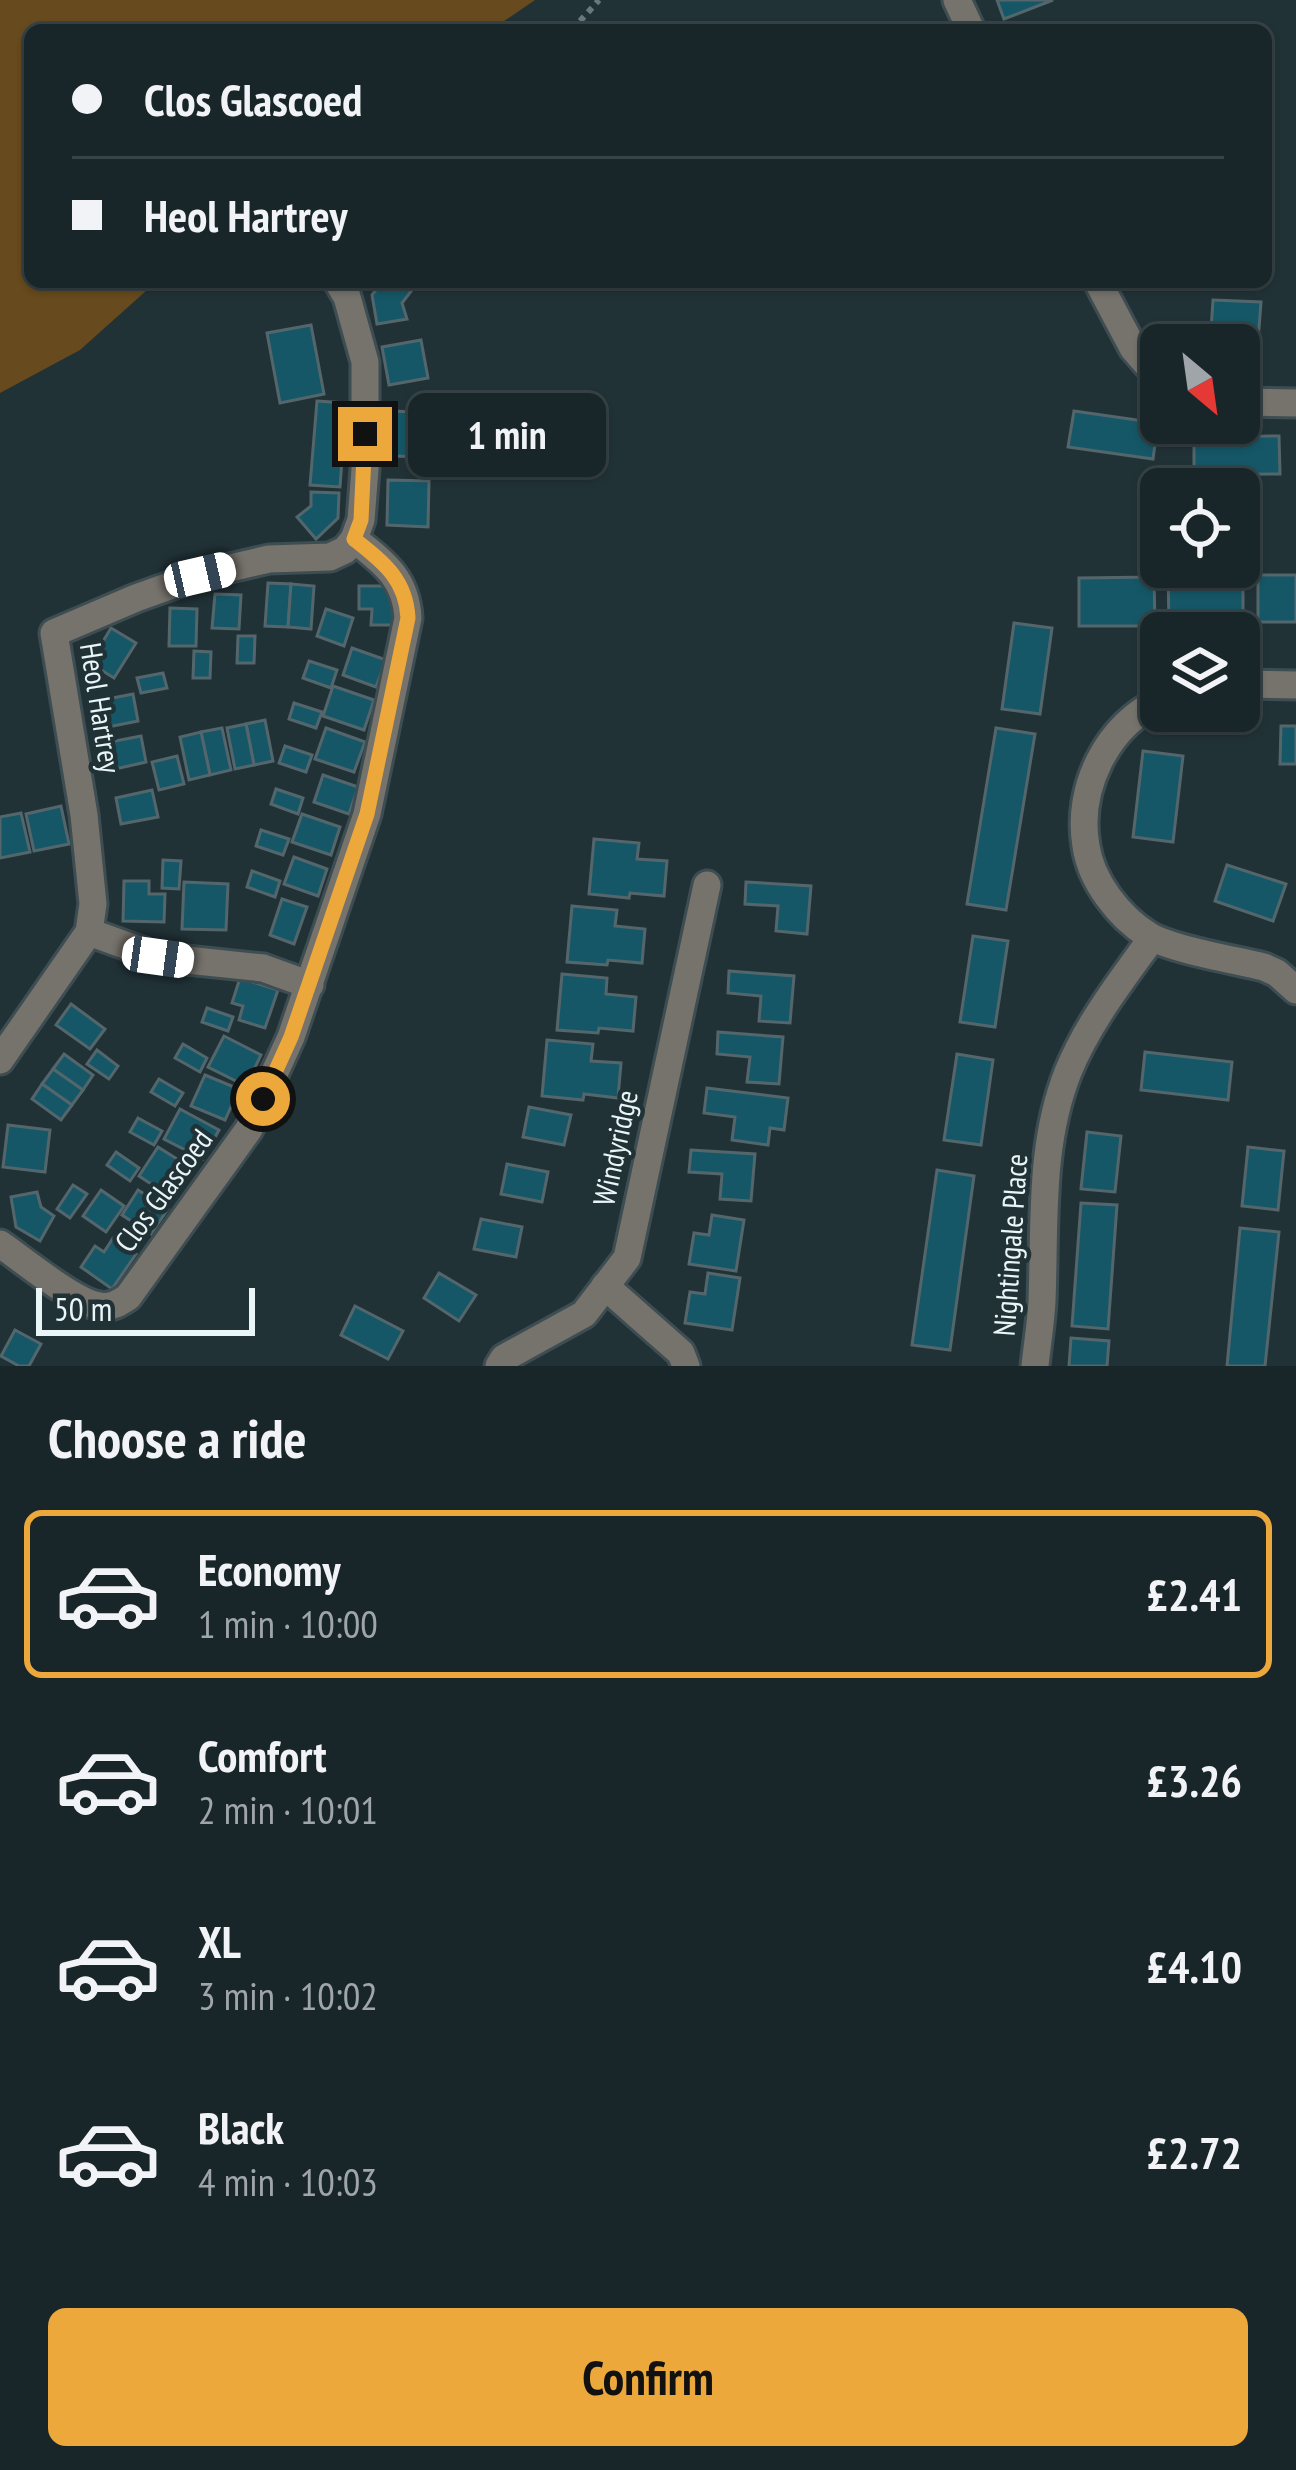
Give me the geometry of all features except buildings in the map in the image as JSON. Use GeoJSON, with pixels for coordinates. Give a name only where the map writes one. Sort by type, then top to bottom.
{"type":"FeatureCollection","features":[{"type":"Feature","properties":{"kind":"street"},"geometry":{"type":"LineString","coordinates":[[341,288],[365,362],[365,470],[361,520],[354,539]]}},
{"type":"Feature","properties":{"kind":"street"},"geometry":{"type":"LineString","coordinates":[[1101,288],[1140,356]]}},
{"type":"Feature","properties":{"kind":"street"},"geometry":{"type":"LineString","coordinates":[[1260,402],[1296,403]]}},
{"type":"Feature","properties":{"kind":"street","name":"Heol Hartrey"},"geometry":{"type":"LineString","coordinates":[[88,932],[93,904],[90,868],[54,633],[200,575],[268,560],[330,557],[354,539]]}},
{"type":"Feature","properties":{"kind":"street","name":"Clos Glascoed"},"geometry":{"type":"LineString","coordinates":[[0,1244],[70,1293],[96,1306],[115,1305],[128,1297],[249,1129],[291,1037],[367,814],[408,618],[397,578],[354,539]]}},
{"type":"Feature","properties":{"kind":"street"},"geometry":{"type":"LineString","coordinates":[[1260,684],[1296,685]]}},
{"type":"Feature","properties":{"kind":"street"},"geometry":{"type":"LineString","coordinates":[[1140,714],[1130,720],[1094,770],[1085,821],[1086,848],[1095,874],[1116,908],[1152,938],[1264,968],[1296,989]]}},
{"type":"Feature","properties":{"kind":"street","name":"Windyridge"},"geometry":{"type":"LineString","coordinates":[[499,1366],[504,1358],[584,1313],[627,1258],[706,885]]}},
{"type":"Feature","properties":{"kind":"street"},"geometry":{"type":"LineString","coordinates":[[0,1060],[88,932],[158,957],[263,968],[310,985]]}},
{"type":"Feature","properties":{"kind":"street","name":"Nightingale Place"},"geometry":{"type":"LineString","coordinates":[[1035,1366],[1042,1307],[1046,1164],[1055,1117],[1068,1072],[1100,1009],[1152,938]]}},
{"type":"Feature","properties":{"kind":"street"},"geometry":{"type":"LineString","coordinates":[[605,1286],[681,1353],[686,1366]]}},
{"type":"Feature","properties":{"kind":"path"},"geometry":{"type":"LineString","coordinates":[[577,24],[599,0]]}},
{"type":"Feature","properties":{"kind":"shaded area"},"geometry":{"type":"Polygon","coordinates":[[[0,0],[535,0],[500,24],[24,24],[24,288],[149,288],[80,350],[0,393],[0,0]]]}},
{"type":"Feature","properties":{"kind":"route"},"geometry":{"type":"LineString","coordinates":[[263,1099],[291,1037],[367,814],[408,618],[397,578],[354,539],[361,520],[365,434]]}}]}
